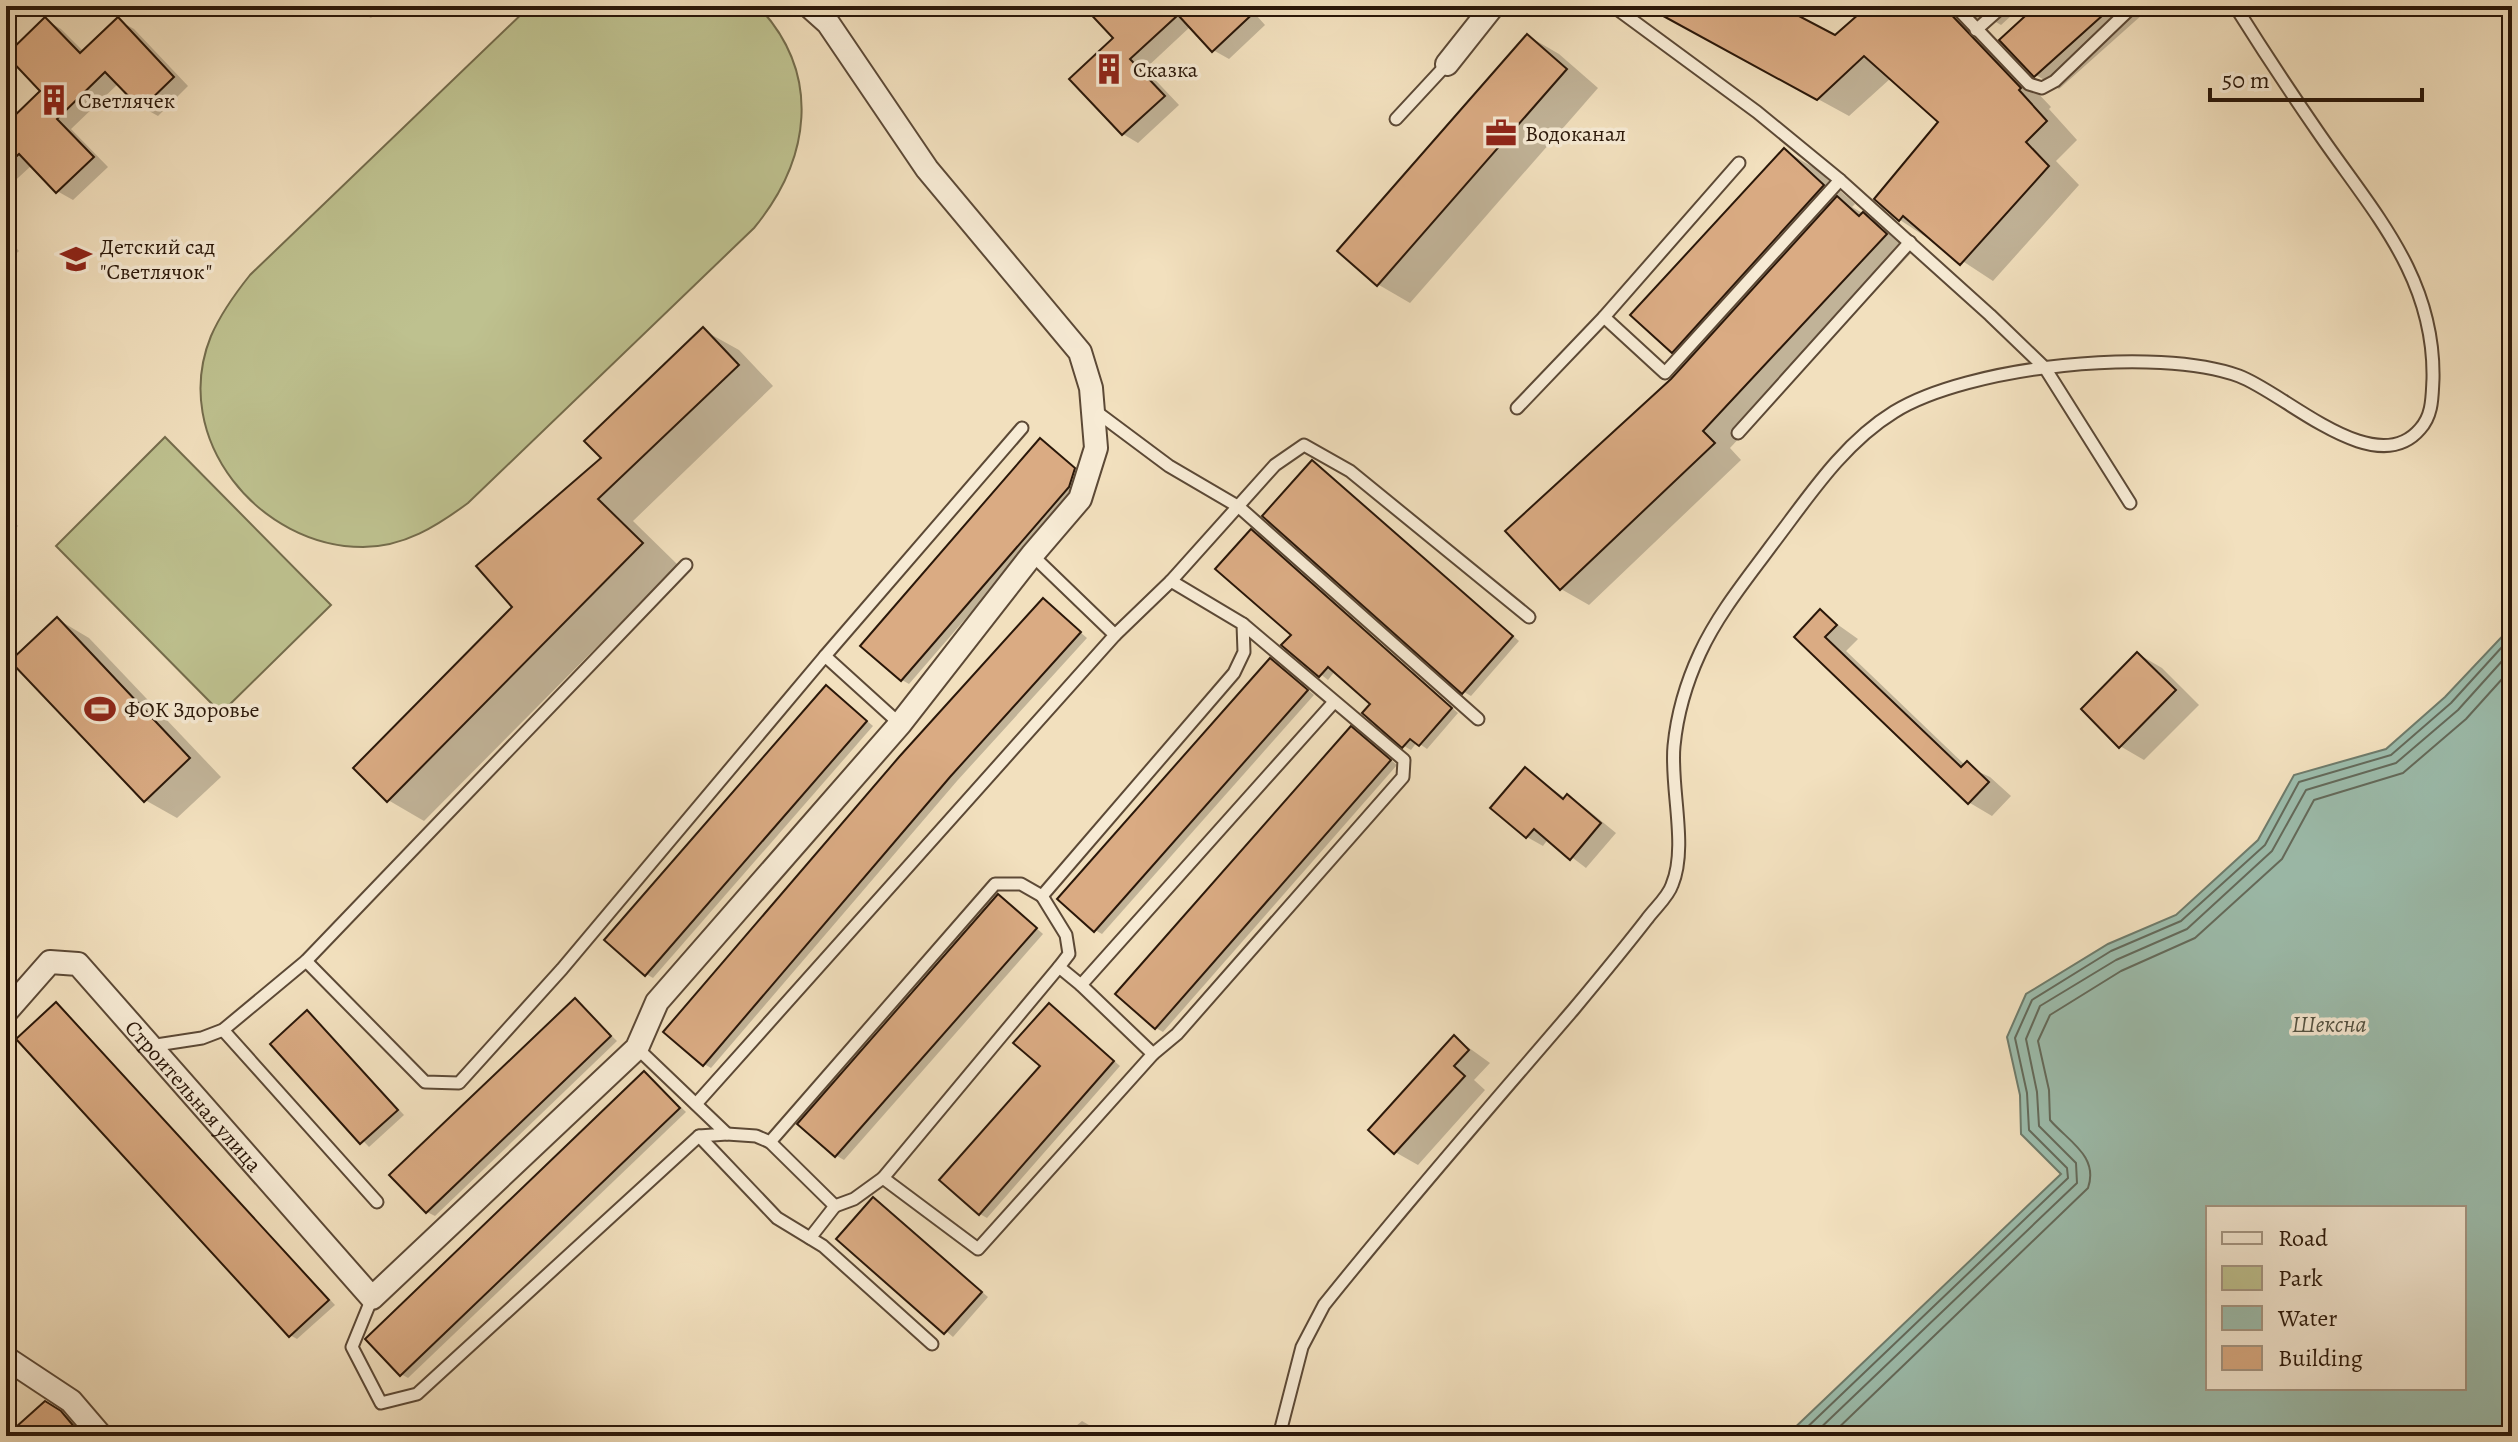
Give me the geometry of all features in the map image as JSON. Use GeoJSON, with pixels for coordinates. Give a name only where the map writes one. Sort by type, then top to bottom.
{"type":"FeatureCollection","features":[{"type":"Feature","properties":{"kind":"street"},"geometry":{"type":"LineString","coordinates":[[1447,64],[1493,6]]}},
{"type":"Feature","properties":{"kind":"street"},"geometry":{"type":"LineString","coordinates":[[372,1298],[637,1048],[657,1002],[900,724],[1032,555],[1080,499],[1096,448],[1094,410],[1080,352],[927,169],[815,8]]}},
{"type":"Feature","properties":{"kind":"street","name":"Строительная улица"},"geometry":{"type":"LineString","coordinates":[[6,1012],[50,962],[78,964],[372,1298]]}},
{"type":"Feature","properties":{"kind":"street"},"geometry":{"type":"LineString","coordinates":[[6,1358],[71,1401],[101,1436]]}},
{"type":"Feature","properties":{"kind":"lane"},"geometry":{"type":"LineString","coordinates":[[1613,6],[1757,112],[1840,180],[2045,368],[2130,503]]}},
{"type":"Feature","properties":{"kind":"lane"},"geometry":{"type":"LineString","coordinates":[[1955,6],[2029,84],[2042,88],[2055,81],[2133,6]]}},
{"type":"Feature","properties":{"kind":"lane"},"geometry":{"type":"LineString","coordinates":[[1976,30],[2003,6]]}},
{"type":"Feature","properties":{"kind":"lane"},"geometry":{"type":"LineString","coordinates":[[1279,1436],[1302,1347],[1324,1305],[1611,965],[1672,887],[1678,859],[1674,746],[1684,698],[1700,652],[1731,601],[1818,484],[1857,441],[1890,414],[1918,399],[1970,383],[2045,368],[2145,362],[2194,365],[2239,376],[2279,396],[2339,435],[2373,446],[2400,443],[2420,430],[2432,406],[2433,358],[2427,320],[2406,261],[2381,216],[2329,148],[2235,6]]}},
{"type":"Feature","properties":{"kind":"lane"},"geometry":{"type":"LineString","coordinates":[[1396,119],[1447,64]]}},
{"type":"Feature","properties":{"kind":"lane"},"geometry":{"type":"LineString","coordinates":[[1517,408],[1604,317],[1739,163]]}},
{"type":"Feature","properties":{"kind":"lane"},"geometry":{"type":"LineString","coordinates":[[1604,317],[1665,373],[1840,180]]}},
{"type":"Feature","properties":{"kind":"lane"},"geometry":{"type":"LineString","coordinates":[[1738,433],[1910,242]]}},
{"type":"Feature","properties":{"kind":"lane"},"geometry":{"type":"LineString","coordinates":[[1094,410],[1169,466],[1239,507],[1478,719]]}},
{"type":"Feature","properties":{"kind":"lane"},"geometry":{"type":"LineString","coordinates":[[306,961],[425,1082],[459,1083],[562,969],[1022,428]]}},
{"type":"Feature","properties":{"kind":"lane"},"geometry":{"type":"LineString","coordinates":[[696,1104],[1115,635],[1171,581],[1275,465],[1304,445],[1350,471],[1529,617]]}},
{"type":"Feature","properties":{"kind":"lane"},"geometry":{"type":"LineString","coordinates":[[1032,555],[1115,635]]}},
{"type":"Feature","properties":{"kind":"lane"},"geometry":{"type":"LineString","coordinates":[[149,1046],[202,1038],[223,1030],[306,961],[686,565]]}},
{"type":"Feature","properties":{"kind":"lane"},"geometry":{"type":"LineString","coordinates":[[883,1178],[978,1249],[1153,1054],[1177,1034],[1403,777],[1404,760],[1243,624],[1171,581]]}},
{"type":"Feature","properties":{"kind":"lane"},"geometry":{"type":"LineString","coordinates":[[1042,896],[1234,673],[1244,652],[1243,624]]}},
{"type":"Feature","properties":{"kind":"lane"},"geometry":{"type":"LineString","coordinates":[[825,656],[900,724]]}},
{"type":"Feature","properties":{"kind":"lane"},"geometry":{"type":"LineString","coordinates":[[1081,985],[1334,702]]}},
{"type":"Feature","properties":{"kind":"lane"},"geometry":{"type":"LineString","coordinates":[[770,1142],[995,884],[1021,884],[1042,896],[1066,935],[1069,954],[883,1178],[854,1199],[835,1206],[810,1238]]}},
{"type":"Feature","properties":{"kind":"lane"},"geometry":{"type":"LineString","coordinates":[[1059,967],[1153,1054]]}},
{"type":"Feature","properties":{"kind":"lane"},"geometry":{"type":"LineString","coordinates":[[223,1030],[377,1202]]}},
{"type":"Feature","properties":{"kind":"lane"},"geometry":{"type":"LineString","coordinates":[[637,1048],[727,1134]]}},
{"type":"Feature","properties":{"kind":"lane"},"geometry":{"type":"LineString","coordinates":[[372,1298],[352,1347],[381,1403],[417,1394],[699,1136],[756,1136],[770,1142],[835,1206]]}},
{"type":"Feature","properties":{"kind":"lane"},"geometry":{"type":"LineString","coordinates":[[699,1136],[777,1218],[810,1238],[932,1344]]}},
{"type":"Feature","properties":{"kind":"green space"},"geometry":{"type":"Polygon","coordinates":[[[530,6],[758,6],[779,33],[793,60],[800,89],[801,117],[797,146],[787,174],[773,202],[754,228],[468,503],[419,534],[378,546],[325,542],[290,529],[259,507],[233,480],[213,448],[203,412],[201,375],[211,336],[228,304],[250,275],[530,6]]]}},
{"type":"Feature","properties":{"kind":"green space"},"geometry":{"type":"Polygon","coordinates":[[[165,437],[331,605],[221,713],[56,546],[165,437]]]}},
{"type":"Feature","properties":{"kind":"water","name":"Шексна"},"geometry":{"type":"Polygon","coordinates":[[[2512,626],[2512,1436],[1786,1436],[2061,1174],[2021,1134],[2020,1095],[2007,1037],[2026,994],[2108,944],[2176,915],[2258,840],[2294,775],[2386,749],[2445,697],[2512,626]]]}},
{"type":"Feature","properties":{"kind":"building","name":"Сказка"},"geometry":{"type":"Polygon","coordinates":[[[1083,6],[1261,6],[1212,52],[1178,15],[1130,59],[1165,96],[1122,135],[1069,79],[1113,38],[1083,6]]]}},
{"type":"Feature","properties":{"kind":"building"},"geometry":{"type":"Polygon","coordinates":[[[1645,6],[1780,6],[1835,35],[1868,6],[1943,6],[2021,88],[2019,90],[2047,121],[2026,142],[2049,166],[1960,265],[1903,216],[1899,221],[1874,199],[1938,122],[1864,56],[1817,100],[1645,6]]]}},
{"type":"Feature","properties":{"kind":"building"},"geometry":{"type":"Polygon","coordinates":[[[2036,6],[2113,6],[2034,77],[1999,40],[2036,6]]]}},
{"type":"Feature","properties":{"kind":"building","name":"Светлячек"},"geometry":{"type":"Polygon","coordinates":[[[45,17],[80,53],[118,17],[174,77],[141,109],[105,72],[57,119],[94,157],[56,193],[19,154],[6,166],[6,124],[40,91],[6,55],[45,17]]]}},
{"type":"Feature","properties":{"kind":"building"},"geometry":{"type":"Polygon","coordinates":[[[1527,34],[1567,69],[1377,286],[1337,251],[1527,34]]]}},
{"type":"Feature","properties":{"kind":"building"},"geometry":{"type":"Polygon","coordinates":[[[1784,148],[1824,185],[1672,353],[1630,315],[1784,148]]]}},
{"type":"Feature","properties":{"kind":"building"},"geometry":{"type":"Polygon","coordinates":[[[1837,196],[1859,216],[1863,212],[1887,234],[1703,431],[1715,443],[1560,590],[1505,531],[1671,379],[1837,196]]]}},
{"type":"Feature","properties":{"kind":"building"},"geometry":{"type":"Polygon","coordinates":[[[703,327],[739,365],[598,499],[643,543],[387,802],[353,768],[512,607],[476,566],[601,458],[584,441],[703,327]]]}},
{"type":"Feature","properties":{"kind":"building"},"geometry":{"type":"Polygon","coordinates":[[[1040,438],[1075,468],[1069,487],[901,681],[860,646],[1040,438]]]}},
{"type":"Feature","properties":{"kind":"building"},"geometry":{"type":"Polygon","coordinates":[[[1312,460],[1513,636],[1462,694],[1262,516],[1312,460]]]}},
{"type":"Feature","properties":{"kind":"building"},"geometry":{"type":"Polygon","coordinates":[[[1251,529],[1452,708],[1419,746],[1410,739],[1402,748],[1362,713],[1370,704],[1328,667],[1319,677],[1281,645],[1291,635],[1215,569],[1251,529]]]}},
{"type":"Feature","properties":{"kind":"building"},"geometry":{"type":"Polygon","coordinates":[[[1043,598],[1081,632],[950,777],[703,1066],[663,1032],[899,757],[1043,598]]]}},
{"type":"Feature","properties":{"kind":"building"},"geometry":{"type":"Polygon","coordinates":[[[1820,609],[1837,625],[1825,637],[1961,767],[1967,761],[1989,782],[1968,804],[1794,637],[1820,609]]]}},
{"type":"Feature","properties":{"kind":"building","name":"ФОК Здоровье"},"geometry":{"type":"Polygon","coordinates":[[[57,617],[190,758],[144,802],[10,661],[57,617]]]}},
{"type":"Feature","properties":{"kind":"building"},"geometry":{"type":"Polygon","coordinates":[[[2137,652],[2176,690],[2119,748],[2081,709],[2137,652]]]}},
{"type":"Feature","properties":{"kind":"building"},"geometry":{"type":"Polygon","coordinates":[[[1270,658],[1308,690],[1094,932],[1057,899],[1270,658]]]}},
{"type":"Feature","properties":{"kind":"building"},"geometry":{"type":"Polygon","coordinates":[[[826,685],[867,721],[645,976],[604,940],[826,685]]]}},
{"type":"Feature","properties":{"kind":"building"},"geometry":{"type":"Polygon","coordinates":[[[1351,726],[1391,760],[1155,1029],[1115,994],[1351,726]]]}},
{"type":"Feature","properties":{"kind":"building"},"geometry":{"type":"Polygon","coordinates":[[[1525,767],[1563,799],[1567,794],[1601,823],[1570,860],[1534,829],[1526,838],[1490,808],[1525,767]]]}},
{"type":"Feature","properties":{"kind":"building"},"geometry":{"type":"Polygon","coordinates":[[[998,894],[1037,928],[835,1157],[797,1124],[998,894]]]}},
{"type":"Feature","properties":{"kind":"building"},"geometry":{"type":"Polygon","coordinates":[[[575,998],[611,1036],[426,1213],[389,1175],[575,998]]]}},
{"type":"Feature","properties":{"kind":"building"},"geometry":{"type":"Polygon","coordinates":[[[56,1002],[329,1300],[289,1337],[16,1039],[56,1002]]]}},
{"type":"Feature","properties":{"kind":"building"},"geometry":{"type":"Polygon","coordinates":[[[1049,1003],[1114,1061],[979,1215],[939,1180],[1040,1066],[1013,1043],[1049,1003]]]}},
{"type":"Feature","properties":{"kind":"building"},"geometry":{"type":"Polygon","coordinates":[[[307,1010],[398,1110],[360,1144],[270,1044],[307,1010]]]}},
{"type":"Feature","properties":{"kind":"building"},"geometry":{"type":"Polygon","coordinates":[[[1454,1035],[1469,1050],[1454,1066],[1465,1076],[1394,1154],[1368,1130],[1454,1035]]]}},
{"type":"Feature","properties":{"kind":"building"},"geometry":{"type":"Polygon","coordinates":[[[644,1071],[680,1108],[400,1376],[365,1339],[644,1071]]]}},
{"type":"Feature","properties":{"kind":"building"},"geometry":{"type":"Polygon","coordinates":[[[873,1197],[982,1292],[944,1334],[836,1239],[873,1197]]]}},
{"type":"Feature","properties":{"kind":"building"},"geometry":{"type":"Polygon","coordinates":[[[45,1401],[61,1411],[82,1436],[6,1436],[45,1401]]]}},
{"type":"Feature","properties":{"kind":"place","name":"Сказка"},"geometry":{"type":"Point","coordinates":[1109,69]}},
{"type":"Feature","properties":{"kind":"place","name":"Светлячек"},"geometry":{"type":"Point","coordinates":[54,100]}},
{"type":"Feature","properties":{"kind":"place","name":"Водоканал"},"geometry":{"type":"Point","coordinates":[1501,133]}},
{"type":"Feature","properties":{"kind":"place","name":"Детский сад \"Светлячок\""},"geometry":{"type":"Point","coordinates":[76,259]}},
{"type":"Feature","properties":{"kind":"place","name":"ФОК Здоровье"},"geometry":{"type":"Point","coordinates":[100,709]}}]}
